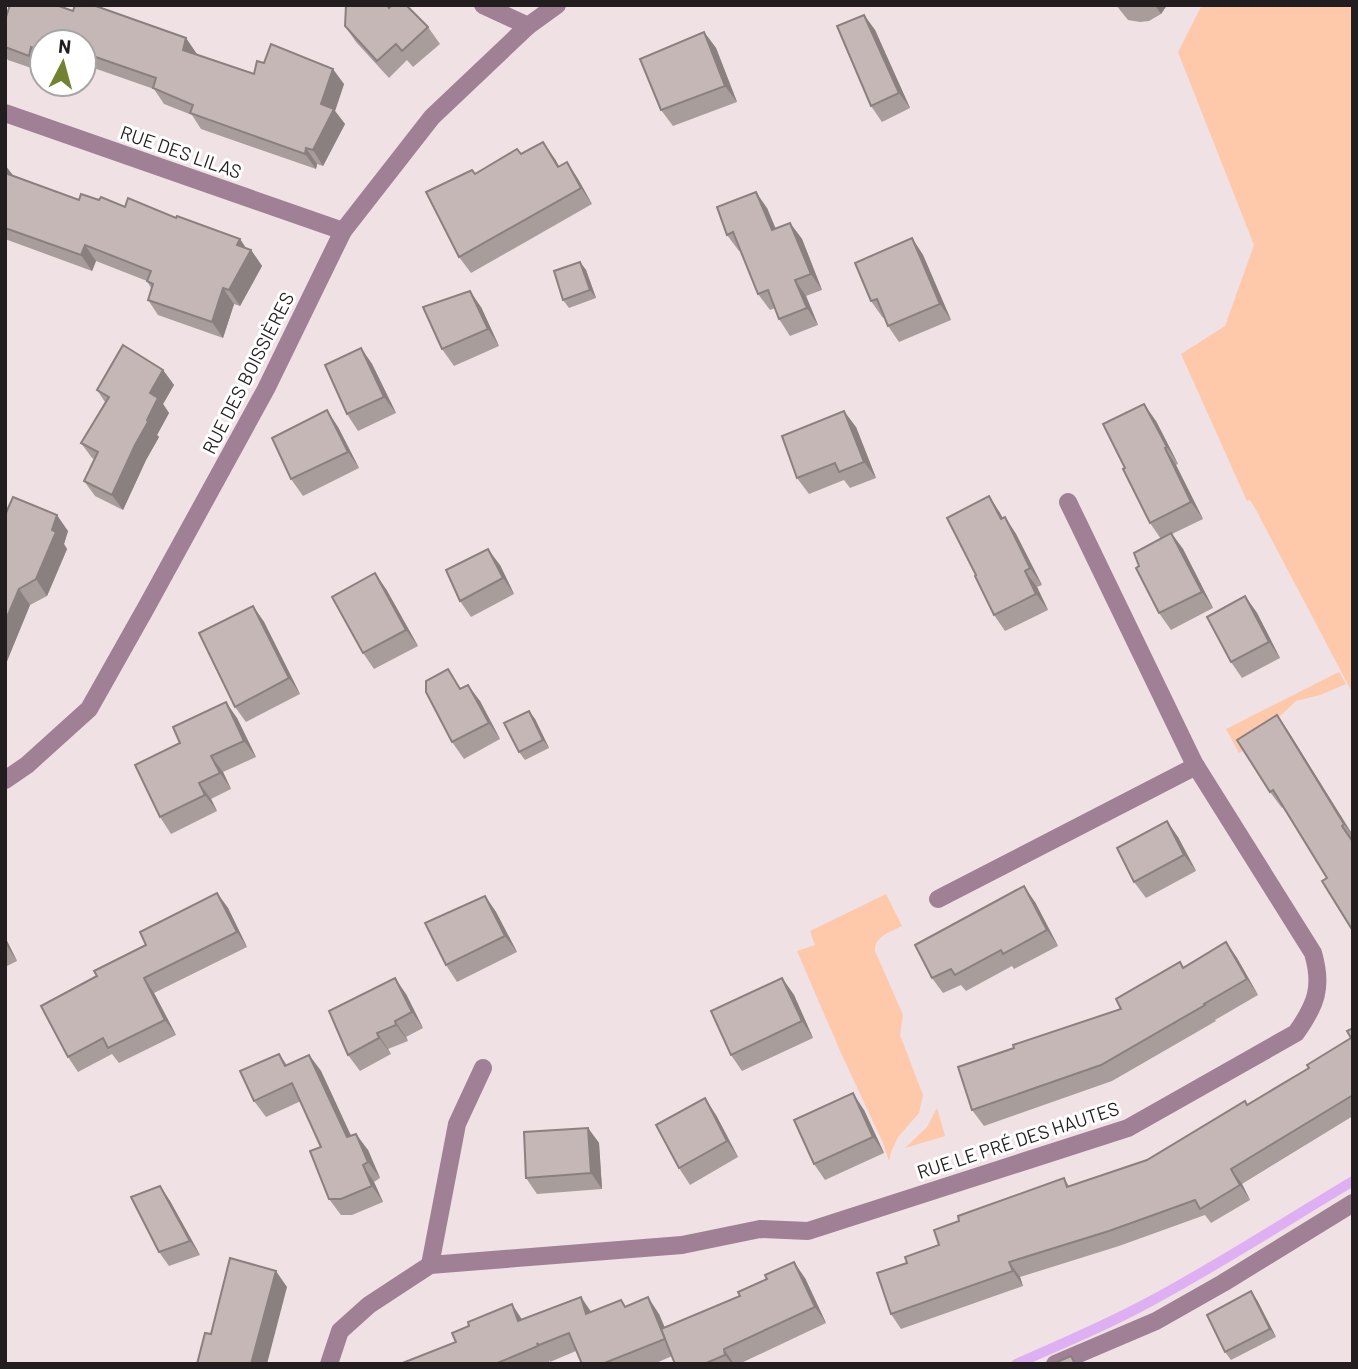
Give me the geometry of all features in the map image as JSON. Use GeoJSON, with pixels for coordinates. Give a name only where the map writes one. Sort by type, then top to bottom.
{"type":"FeatureCollection","features":[{"type":"Feature","properties":{"kind":"street"},"geometry":{"type":"LineString","coordinates":[[483,5],[528,26]]}},
{"type":"Feature","properties":{"kind":"street","name":"RUE DES BOISSIÈRES"},"geometry":{"type":"LineString","coordinates":[[5,780],[27,765],[89,709],[266,389],[343,231],[432,117],[528,26],[557,5]]}},
{"type":"Feature","properties":{"kind":"street","name":"RUE DES LILAS"},"geometry":{"type":"LineString","coordinates":[[5,113],[343,231]]}},
{"type":"Feature","properties":{"kind":"street","name":"RUE LE PRÉ DES HAUTES"},"geometry":{"type":"LineString","coordinates":[[329,1364],[340,1331],[369,1305],[430,1265],[682,1245],[760,1229],[808,1231],[1128,1128],[1296,1034],[1309,1015],[1317,995],[1318,971],[1313,953],[1196,766],[1068,502]]}},
{"type":"Feature","properties":{"kind":"street"},"geometry":{"type":"LineString","coordinates":[[938,899],[1196,766]]}},
{"type":"Feature","properties":{"kind":"street"},"geometry":{"type":"LineString","coordinates":[[430,1265],[457,1124],[483,1068]]}},
{"type":"Feature","properties":{"kind":"street"},"geometry":{"type":"LineString","coordinates":[[1055,1364],[1156,1321],[1353,1203]]}},
{"type":"Feature","properties":{"kind":"shaded area"},"geometry":{"type":"Polygon","coordinates":[[[1202,5],[1353,5],[1353,694],[1256,510],[1250,500],[1247,501],[1181,354],[1225,326],[1254,245],[1178,52],[1202,5]]]}},
{"type":"Feature","properties":{"kind":"shaded area"},"geometry":{"type":"Polygon","coordinates":[[[1339,672],[1346,684],[1296,701],[1266,729],[1256,744],[1239,753],[1226,729],[1339,672]]]}},
{"type":"Feature","properties":{"kind":"shaded area"},"geometry":{"type":"Polygon","coordinates":[[[886,894],[902,926],[880,938],[875,951],[903,1015],[900,1035],[923,1095],[919,1113],[898,1137],[889,1161],[797,951],[815,945],[810,931],[886,894]]]}},
{"type":"Feature","properties":{"kind":"shaded area"},"geometry":{"type":"Polygon","coordinates":[[[937,1108],[945,1136],[905,1148],[927,1127],[937,1108]]]}},
{"type":"Feature","properties":{"kind":"building"},"geometry":{"type":"Polygon","coordinates":[[[10,5],[56,5],[73,11],[75,5],[93,5],[186,38],[183,50],[254,74],[257,61],[264,63],[271,44],[333,69],[321,104],[334,109],[313,150],[306,148],[305,154],[190,113],[193,105],[153,88],[156,78],[98,58],[98,28],[28,28],[28,56],[5,47],[5,20],[10,5]]]}},
{"type":"Feature","properties":{"kind":"building"},"geometry":{"type":"Polygon","coordinates":[[[346,5],[387,5],[389,8],[392,5],[406,5],[428,27],[402,51],[396,44],[377,61],[345,26],[346,5]]]}},
{"type":"Feature","properties":{"kind":"building"},"geometry":{"type":"Polygon","coordinates":[[[864,15],[899,93],[871,106],[837,26],[864,15]]]}},
{"type":"Feature","properties":{"kind":"building"},"geometry":{"type":"Polygon","coordinates":[[[704,32],[725,86],[661,110],[640,59],[704,32]]]}},
{"type":"Feature","properties":{"kind":"building"},"geometry":{"type":"Polygon","coordinates":[[[543,142],[558,167],[567,162],[581,188],[459,257],[426,192],[472,170],[475,174],[517,149],[521,154],[543,142]]]}},
{"type":"Feature","properties":{"kind":"building"},"geometry":{"type":"Polygon","coordinates":[[[5,173],[79,200],[81,194],[99,200],[101,197],[125,207],[128,198],[176,218],[177,216],[240,239],[237,245],[251,250],[229,290],[223,288],[212,322],[148,300],[153,284],[147,281],[151,271],[85,245],[81,255],[5,228],[5,173]]]}},
{"type":"Feature","properties":{"kind":"building"},"geometry":{"type":"Polygon","coordinates":[[[756,192],[772,230],[790,223],[811,274],[795,280],[807,308],[779,319],[768,290],[758,294],[733,232],[727,235],[717,207],[756,192]]]}},
{"type":"Feature","properties":{"kind":"building"},"geometry":{"type":"Polygon","coordinates":[[[912,238],[940,304],[888,326],[877,299],[871,301],[855,263],[912,238]]]}},
{"type":"Feature","properties":{"kind":"building"},"geometry":{"type":"Polygon","coordinates":[[[580,262],[590,290],[563,300],[554,271],[580,262]]]}},
{"type":"Feature","properties":{"kind":"building"},"geometry":{"type":"Polygon","coordinates":[[[470,291],[488,329],[442,349],[423,307],[470,291]]]}},
{"type":"Feature","properties":{"kind":"building"},"geometry":{"type":"Polygon","coordinates":[[[123,345],[163,370],[150,393],[158,398],[112,495],[84,481],[98,452],[81,443],[109,397],[97,390],[123,345]]]}},
{"type":"Feature","properties":{"kind":"building"},"geometry":{"type":"Polygon","coordinates":[[[361,348],[384,397],[347,414],[325,365],[361,348]]]}},
{"type":"Feature","properties":{"kind":"building"},"geometry":{"type":"Polygon","coordinates":[[[1144,404],[1167,447],[1165,448],[1191,502],[1150,523],[1103,424],[1144,404]]]}},
{"type":"Feature","properties":{"kind":"building"},"geometry":{"type":"Polygon","coordinates":[[[327,410],[348,452],[291,479],[272,438],[327,410]]]}},
{"type":"Feature","properties":{"kind":"building"},"geometry":{"type":"Polygon","coordinates":[[[844,411],[864,462],[839,472],[835,463],[797,478],[782,436],[844,411]]]}},
{"type":"Feature","properties":{"kind":"building"},"geometry":{"type":"Polygon","coordinates":[[[989,496],[1001,519],[1005,517],[1030,568],[1025,571],[1036,594],[994,615],[947,518],[989,496]]]}},
{"type":"Feature","properties":{"kind":"building"},"geometry":{"type":"Polygon","coordinates":[[[13,497],[57,515],[52,530],[56,532],[36,579],[19,589],[5,622],[5,515],[13,497]]]}},
{"type":"Feature","properties":{"kind":"building"},"geometry":{"type":"Polygon","coordinates":[[[1171,533],[1202,592],[1159,613],[1136,568],[1139,566],[1134,553],[1171,533]]]}},
{"type":"Feature","properties":{"kind":"building"},"geometry":{"type":"Polygon","coordinates":[[[488,549],[503,578],[460,601],[446,570],[488,549]]]}},
{"type":"Feature","properties":{"kind":"building"},"geometry":{"type":"Polygon","coordinates":[[[375,573],[406,630],[363,653],[332,597],[375,573]]]}},
{"type":"Feature","properties":{"kind":"building"},"geometry":{"type":"Polygon","coordinates":[[[1245,596],[1269,642],[1231,662],[1207,617],[1245,596]]]}},
{"type":"Feature","properties":{"kind":"building"},"geometry":{"type":"Polygon","coordinates":[[[253,606],[289,678],[235,707],[199,633],[253,606]]]}},
{"type":"Feature","properties":{"kind":"building"},"geometry":{"type":"Polygon","coordinates":[[[448,669],[460,689],[468,685],[489,723],[452,742],[426,692],[426,681],[448,669]]]}},
{"type":"Feature","properties":{"kind":"building"},"geometry":{"type":"Polygon","coordinates":[[[226,702],[244,741],[211,756],[220,773],[199,783],[205,795],[160,817],[135,765],[180,743],[173,727],[226,702]]]}},
{"type":"Feature","properties":{"kind":"building"},"geometry":{"type":"Polygon","coordinates":[[[529,711],[543,740],[519,752],[504,723],[529,711]]]}},
{"type":"Feature","properties":{"kind":"building"},"geometry":{"type":"Polygon","coordinates":[[[1277,715],[1353,842],[1353,931],[1322,881],[1327,878],[1273,790],[1270,792],[1237,740],[1277,715]]]}},
{"type":"Feature","properties":{"kind":"building"},"geometry":{"type":"Polygon","coordinates":[[[1167,821],[1184,855],[1134,882],[1117,848],[1167,821]]]}},
{"type":"Feature","properties":{"kind":"building"},"geometry":{"type":"Polygon","coordinates":[[[1024,886],[1047,930],[1003,954],[1001,950],[955,975],[951,969],[932,978],[915,945],[1024,886]]]}},
{"type":"Feature","properties":{"kind":"building"},"geometry":{"type":"Polygon","coordinates":[[[217,893],[237,932],[144,978],[165,1020],[108,1048],[103,1038],[68,1057],[41,1006],[97,976],[94,971],[146,945],[140,932],[217,893]]]}},
{"type":"Feature","properties":{"kind":"building"},"geometry":{"type":"Polygon","coordinates":[[[485,896],[505,936],[446,965],[425,923],[485,896]]]}},
{"type":"Feature","properties":{"kind":"building"},"geometry":{"type":"Polygon","coordinates":[[[1226,942],[1247,979],[1101,1065],[972,1110],[958,1067],[1014,1048],[1013,1045],[1121,1009],[1116,999],[1180,962],[1183,968],[1226,942]]]}},
{"type":"Feature","properties":{"kind":"building"},"geometry":{"type":"Polygon","coordinates":[[[395,978],[412,1012],[395,1021],[396,1025],[377,1033],[379,1038],[348,1055],[329,1011],[395,978]]]}},
{"type":"Feature","properties":{"kind":"building"},"geometry":{"type":"Polygon","coordinates":[[[782,978],[802,1021],[731,1055],[711,1011],[782,978]]]}},
{"type":"Feature","properties":{"kind":"building"},"geometry":{"type":"Polygon","coordinates":[[[1353,1028],[1353,1095],[1231,1169],[1240,1185],[1200,1209],[1195,1200],[1109,1231],[1009,1262],[1013,1271],[891,1314],[877,1273],[907,1263],[905,1257],[939,1245],[934,1230],[959,1221],[958,1216],[1064,1178],[1067,1187],[1147,1160],[1245,1101],[1247,1105],[1309,1068],[1307,1065],[1351,1038],[1347,1031],[1353,1028]]]}},
{"type":"Feature","properties":{"kind":"building"},"geometry":{"type":"Polygon","coordinates":[[[279,1054],[285,1066],[309,1055],[347,1137],[356,1134],[368,1162],[363,1165],[372,1186],[341,1199],[329,1199],[310,1151],[321,1147],[292,1083],[254,1101],[240,1071],[279,1054]]]}},
{"type":"Feature","properties":{"kind":"building"},"geometry":{"type":"Polygon","coordinates":[[[853,1093],[873,1137],[814,1164],[794,1120],[853,1093]]]}},
{"type":"Feature","properties":{"kind":"building"},"geometry":{"type":"Polygon","coordinates":[[[705,1098],[727,1141],[679,1168],[656,1125],[705,1098]]]}},
{"type":"Feature","properties":{"kind":"building"},"geometry":{"type":"Polygon","coordinates":[[[588,1128],[591,1173],[526,1178],[524,1132],[588,1128]]]}},
{"type":"Feature","properties":{"kind":"building"},"geometry":{"type":"Polygon","coordinates":[[[160,1186],[190,1241],[159,1252],[131,1197],[160,1186]]]}},
{"type":"Feature","properties":{"kind":"building"},"geometry":{"type":"Polygon","coordinates":[[[230,1258],[276,1271],[251,1364],[197,1364],[205,1333],[211,1334],[230,1258]]]}},
{"type":"Feature","properties":{"kind":"building"},"geometry":{"type":"Polygon","coordinates":[[[794,1262],[815,1307],[724,1349],[725,1355],[704,1364],[675,1364],[661,1329],[740,1296],[738,1292],[767,1279],[765,1275],[794,1262]]]}},
{"type":"Feature","properties":{"kind":"building"},"geometry":{"type":"Polygon","coordinates":[[[1251,1291],[1270,1329],[1225,1352],[1207,1315],[1251,1291]]]}},
{"type":"Feature","properties":{"kind":"building"},"geometry":{"type":"Polygon","coordinates":[[[581,1297],[586,1314],[621,1300],[625,1307],[648,1297],[665,1339],[602,1364],[582,1364],[569,1333],[539,1345],[537,1343],[538,1346],[495,1364],[400,1364],[456,1342],[452,1333],[469,1326],[468,1322],[512,1304],[518,1321],[581,1297]]]}},
{"type":"Feature","properties":{"kind":"building"},"geometry":{"type":"Polygon","coordinates":[[[1071,1356],[1075,1364],[1052,1364],[1071,1356]]]}},
{"type":"Feature","properties":{"kind":"waterway"},"geometry":{"type":"LineString","coordinates":[[1016,1364],[1151,1301],[1353,1181]]}}]}
